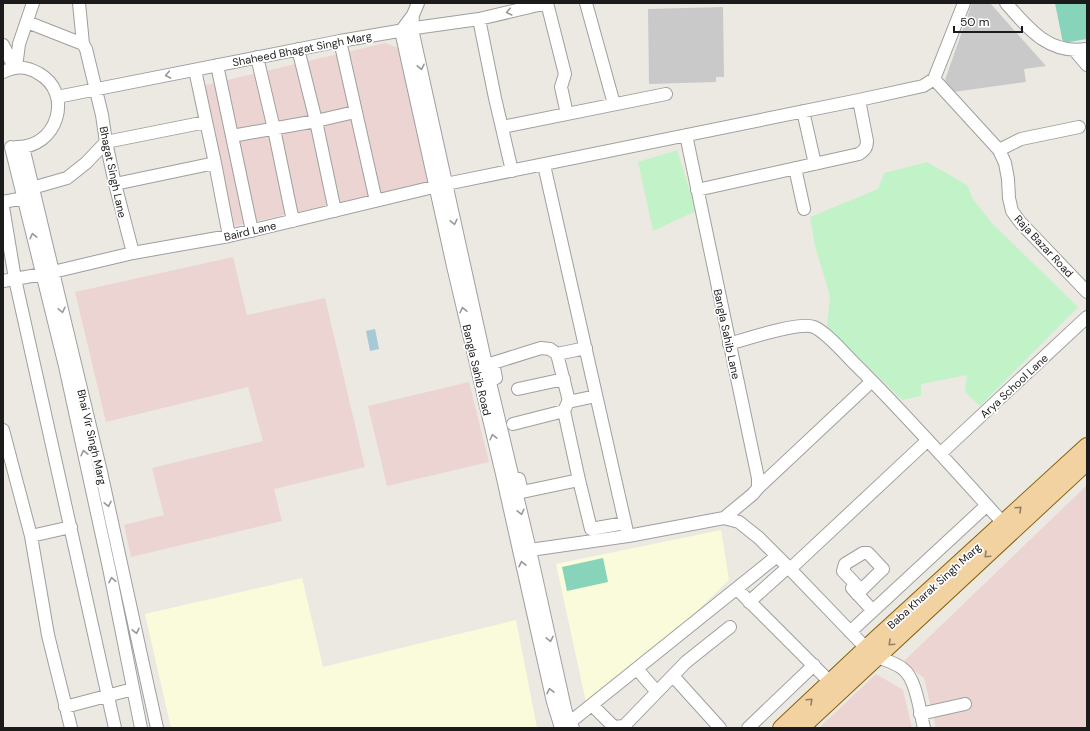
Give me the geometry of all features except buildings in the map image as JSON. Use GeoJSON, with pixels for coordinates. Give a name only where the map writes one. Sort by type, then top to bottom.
{"type":"FeatureCollection","features":[{"type":"Feature","properties":{"kind":"main road","name":"Baba Kharak Singh Marg"},"geometry":{"type":"LineString","coordinates":[[801,728],[871,652],[1004,523],[1087,446]]}},
{"type":"Feature","properties":{"kind":"main road","name":"Baba Kharak Singh Marg"},"geometry":{"type":"LineString","coordinates":[[781,728],[830,682],[871,652],[1087,462]]}},
{"type":"Feature","properties":{"kind":"street"},"geometry":{"type":"LineString","coordinates":[[11,69],[32,3]]}},
{"type":"Feature","properties":{"kind":"street","name":"Bhagat Singh Lane"},"geometry":{"type":"LineString","coordinates":[[79,3],[83,44],[88,56],[102,115],[115,184],[133,253]]}},
{"type":"Feature","properties":{"kind":"street"},"geometry":{"type":"LineString","coordinates":[[407,30],[418,3]]}},
{"type":"Feature","properties":{"kind":"street"},"geometry":{"type":"LineString","coordinates":[[547,3],[565,74],[561,87],[567,114]]}},
{"type":"Feature","properties":{"kind":"street","name":"Shaheed Bhagat Singh Marg"},"geometry":{"type":"LineString","coordinates":[[58,97],[422,26],[479,20],[547,3]]}},
{"type":"Feature","properties":{"kind":"street"},"geometry":{"type":"LineString","coordinates":[[586,3],[614,104]]}},
{"type":"Feature","properties":{"kind":"street"},"geometry":{"type":"LineString","coordinates":[[934,79],[964,3]]}},
{"type":"Feature","properties":{"kind":"street"},"geometry":{"type":"LineString","coordinates":[[1006,3],[1041,39],[1058,48],[1081,50],[1087,65]]}},
{"type":"Feature","properties":{"kind":"street"},"geometry":{"type":"LineString","coordinates":[[479,20],[512,171]]}},
{"type":"Feature","properties":{"kind":"street"},"geometry":{"type":"LineString","coordinates":[[27,22],[83,44]]}},
{"type":"Feature","properties":{"kind":"street","name":"Bangla Sahib Road"},"geometry":{"type":"LineString","coordinates":[[407,30],[441,185],[530,550],[568,726]]}},
{"type":"Feature","properties":{"kind":"street"},"geometry":{"type":"LineString","coordinates":[[340,41],[376,201]]}},
{"type":"Feature","properties":{"kind":"street"},"geometry":{"type":"LineString","coordinates":[[3,45],[11,69]]}},
{"type":"Feature","properties":{"kind":"street"},"geometry":{"type":"LineString","coordinates":[[298,49],[316,121],[335,210]]}},
{"type":"Feature","properties":{"kind":"street"},"geometry":{"type":"LineString","coordinates":[[257,57],[293,221]]}},
{"type":"Feature","properties":{"kind":"street"},"geometry":{"type":"LineString","coordinates":[[217,65],[252,231]]}},
{"type":"Feature","properties":{"kind":"street"},"geometry":{"type":"LineString","coordinates":[[11,69],[32,70],[44,76],[58,97],[59,111],[55,124],[47,135],[36,144],[12,146]]}},
{"type":"Feature","properties":{"kind":"street"},"geometry":{"type":"LineString","coordinates":[[195,70],[229,236]]}},
{"type":"Feature","properties":{"kind":"street","name":"Baird Lane"},"geometry":{"type":"LineString","coordinates":[[3,281],[48,273],[133,253],[252,231],[441,185],[859,100],[923,86],[934,79]]}},
{"type":"Feature","properties":{"kind":"street","name":"Raja Bazar Road"},"geometry":{"type":"LineString","coordinates":[[934,79],[999,150],[1005,163],[1012,211],[1020,222],[1087,292]]}},
{"type":"Feature","properties":{"kind":"street"},"geometry":{"type":"LineString","coordinates":[[502,127],[666,94]]}},
{"type":"Feature","properties":{"kind":"street"},"geometry":{"type":"LineString","coordinates":[[697,190],[859,154],[867,146],[867,140],[859,100]]}},
{"type":"Feature","properties":{"kind":"street"},"geometry":{"type":"LineString","coordinates":[[803,111],[815,164]]}},
{"type":"Feature","properties":{"kind":"street"},"geometry":{"type":"LineString","coordinates":[[232,136],[316,121],[356,112]]}},
{"type":"Feature","properties":{"kind":"street"},"geometry":{"type":"LineString","coordinates":[[32,188],[67,178],[86,163],[106,142],[206,122]]}},
{"type":"Feature","properties":{"kind":"street"},"geometry":{"type":"LineString","coordinates":[[999,150],[1021,138],[1079,127]]}},
{"type":"Feature","properties":{"kind":"street","name":"Bangla Sahib Lane"},"geometry":{"type":"LineString","coordinates":[[686,135],[758,478],[758,488]]}},
{"type":"Feature","properties":{"kind":"street","name":"Bhai Vir Singh Marg"},"geometry":{"type":"LineString","coordinates":[[12,146],[32,188],[64,366],[109,568],[141,728]]}},
{"type":"Feature","properties":{"kind":"street","name":"Bhai Vir Singh Marg"},"geometry":{"type":"LineString","coordinates":[[12,146],[24,198],[48,273],[101,472],[157,728]]}},
{"type":"Feature","properties":{"kind":"street"},"geometry":{"type":"LineString","coordinates":[[115,184],[215,163]]}},
{"type":"Feature","properties":{"kind":"street"},"geometry":{"type":"LineString","coordinates":[[544,164],[628,536]]}},
{"type":"Feature","properties":{"kind":"street"},"geometry":{"type":"LineString","coordinates":[[795,168],[804,209]]}},
{"type":"Feature","properties":{"kind":"street","name":"Bangla Sahib Road"},"geometry":{"type":"LineString","coordinates":[[441,185],[475,364],[502,474],[553,702],[568,726]]}},
{"type":"Feature","properties":{"kind":"street"},"geometry":{"type":"LineString","coordinates":[[3,202],[24,198]]}},
{"type":"Feature","properties":{"kind":"street"},"geometry":{"type":"LineString","coordinates":[[3,207],[15,279],[115,728]]}},
{"type":"Feature","properties":{"kind":"street","name":"Arya School Lane"},"geometry":{"type":"LineString","coordinates":[[940,454],[1087,317]]}},
{"type":"Feature","properties":{"kind":"street"},"geometry":{"type":"LineString","coordinates":[[729,344],[798,326],[813,327],[825,334],[928,440],[1004,523]]}},
{"type":"Feature","properties":{"kind":"street"},"geometry":{"type":"LineString","coordinates":[[580,480],[522,492],[492,363],[541,348],[550,349],[557,354],[564,379],[566,406],[591,529],[625,523]]}},
{"type":"Feature","properties":{"kind":"street"},"geometry":{"type":"LineString","coordinates":[[557,354],[586,348]]}},
{"type":"Feature","properties":{"kind":"street"},"geometry":{"type":"LineString","coordinates":[[518,389],[564,379]]}},
{"type":"Feature","properties":{"kind":"street"},"geometry":{"type":"LineString","coordinates":[[724,518],[753,494],[872,381]]}},
{"type":"Feature","properties":{"kind":"street"},"geometry":{"type":"LineString","coordinates":[[513,424],[596,396]]}},
{"type":"Feature","properties":{"kind":"street"},"geometry":{"type":"LineString","coordinates":[[3,430],[31,536],[48,635],[71,728]]}},
{"type":"Feature","properties":{"kind":"street"},"geometry":{"type":"LineString","coordinates":[[749,602],[789,568],[928,440]]}},
{"type":"Feature","properties":{"kind":"street"},"geometry":{"type":"LineString","coordinates":[[850,632],[987,505]]}},
{"type":"Feature","properties":{"kind":"street"},"geometry":{"type":"LineString","coordinates":[[530,550],[628,536],[724,518],[739,522],[759,538],[871,652],[903,668],[910,675],[924,728]]}},
{"type":"Feature","properties":{"kind":"street"},"geometry":{"type":"LineString","coordinates":[[31,536],[71,527]]}},
{"type":"Feature","properties":{"kind":"street"},"geometry":{"type":"LineString","coordinates":[[568,726],[777,556]]}},
{"type":"Feature","properties":{"kind":"street"},"geometry":{"type":"LineString","coordinates":[[836,570],[863,588],[873,611]]}},
{"type":"Feature","properties":{"kind":"street"},"geometry":{"type":"LineString","coordinates":[[736,589],[830,682]]}},
{"type":"Feature","properties":{"kind":"street"},"geometry":{"type":"LineString","coordinates":[[592,705],[614,727],[625,727],[686,662],[730,627]]}},
{"type":"Feature","properties":{"kind":"street"},"geometry":{"type":"LineString","coordinates":[[748,728],[814,665]]}},
{"type":"Feature","properties":{"kind":"street"},"geometry":{"type":"LineString","coordinates":[[637,669],[657,692]]}},
{"type":"Feature","properties":{"kind":"street"},"geometry":{"type":"LineString","coordinates":[[673,676],[720,728]]}},
{"type":"Feature","properties":{"kind":"street"},"geometry":{"type":"LineString","coordinates":[[66,707],[133,690]]}},
{"type":"Feature","properties":{"kind":"street"},"geometry":{"type":"LineString","coordinates":[[920,714],[965,704]]}},
{"type":"Feature","properties":{"kind":"shaded area"},"geometry":{"type":"Polygon","coordinates":[[[972,3],[990,3],[1046,66],[1024,69],[1026,82],[953,92],[945,80],[972,3]]]}},
{"type":"Feature","properties":{"kind":"shaded area"},"geometry":{"type":"Polygon","coordinates":[[[723,7],[724,77],[716,77],[716,82],[649,84],[648,9],[723,7]]]}},
{"type":"Feature","properties":{"kind":"shaded area"},"geometry":{"type":"Polygon","coordinates":[[[385,43],[401,49],[431,182],[230,227],[202,86],[385,43]]]}},
{"type":"Feature","properties":{"kind":"shaded area"},"geometry":{"type":"Polygon","coordinates":[[[233,257],[247,315],[325,298],[365,467],[274,489],[282,521],[131,557],[124,525],[164,515],[152,468],[263,441],[248,387],[106,422],[75,292],[233,257]]]}},
{"type":"Feature","properties":{"kind":"shaded area"},"geometry":{"type":"Polygon","coordinates":[[[469,382],[489,462],[387,486],[368,406],[469,382]]]}},
{"type":"Feature","properties":{"kind":"shaded area"},"geometry":{"type":"Polygon","coordinates":[[[1087,485],[1087,728],[936,728],[924,678],[903,662],[1087,485]]]}},
{"type":"Feature","properties":{"kind":"shaded area"},"geometry":{"type":"Polygon","coordinates":[[[721,530],[729,580],[589,716],[556,564],[721,530]]]}},
{"type":"Feature","properties":{"kind":"shaded area"},"geometry":{"type":"Polygon","coordinates":[[[302,578],[323,667],[516,620],[537,728],[171,728],[145,614],[302,578]]]}},
{"type":"Feature","properties":{"kind":"shaded area"},"geometry":{"type":"Polygon","coordinates":[[[876,674],[903,690],[912,728],[819,728],[876,674]]]}},
{"type":"Feature","properties":{"kind":"green space"},"geometry":{"type":"Polygon","coordinates":[[[1055,3],[1087,3],[1087,39],[1063,43],[1055,3]]]}},
{"type":"Feature","properties":{"kind":"green space"},"geometry":{"type":"Polygon","coordinates":[[[677,150],[696,211],[653,231],[638,162],[677,150]]]}},
{"type":"Feature","properties":{"kind":"green space"},"geometry":{"type":"Polygon","coordinates":[[[927,162],[967,185],[973,199],[991,222],[1078,307],[980,406],[965,392],[967,375],[921,384],[921,396],[902,400],[827,326],[830,296],[815,246],[810,217],[878,189],[884,173],[927,162]]]}},
{"type":"Feature","properties":{"kind":"green space"},"geometry":{"type":"Polygon","coordinates":[[[603,558],[608,582],[567,591],[562,567],[603,558]]]}},
{"type":"Feature","properties":{"kind":"water"},"geometry":{"type":"Polygon","coordinates":[[[375,329],[379,349],[370,351],[366,331],[375,329]]]}}]}
